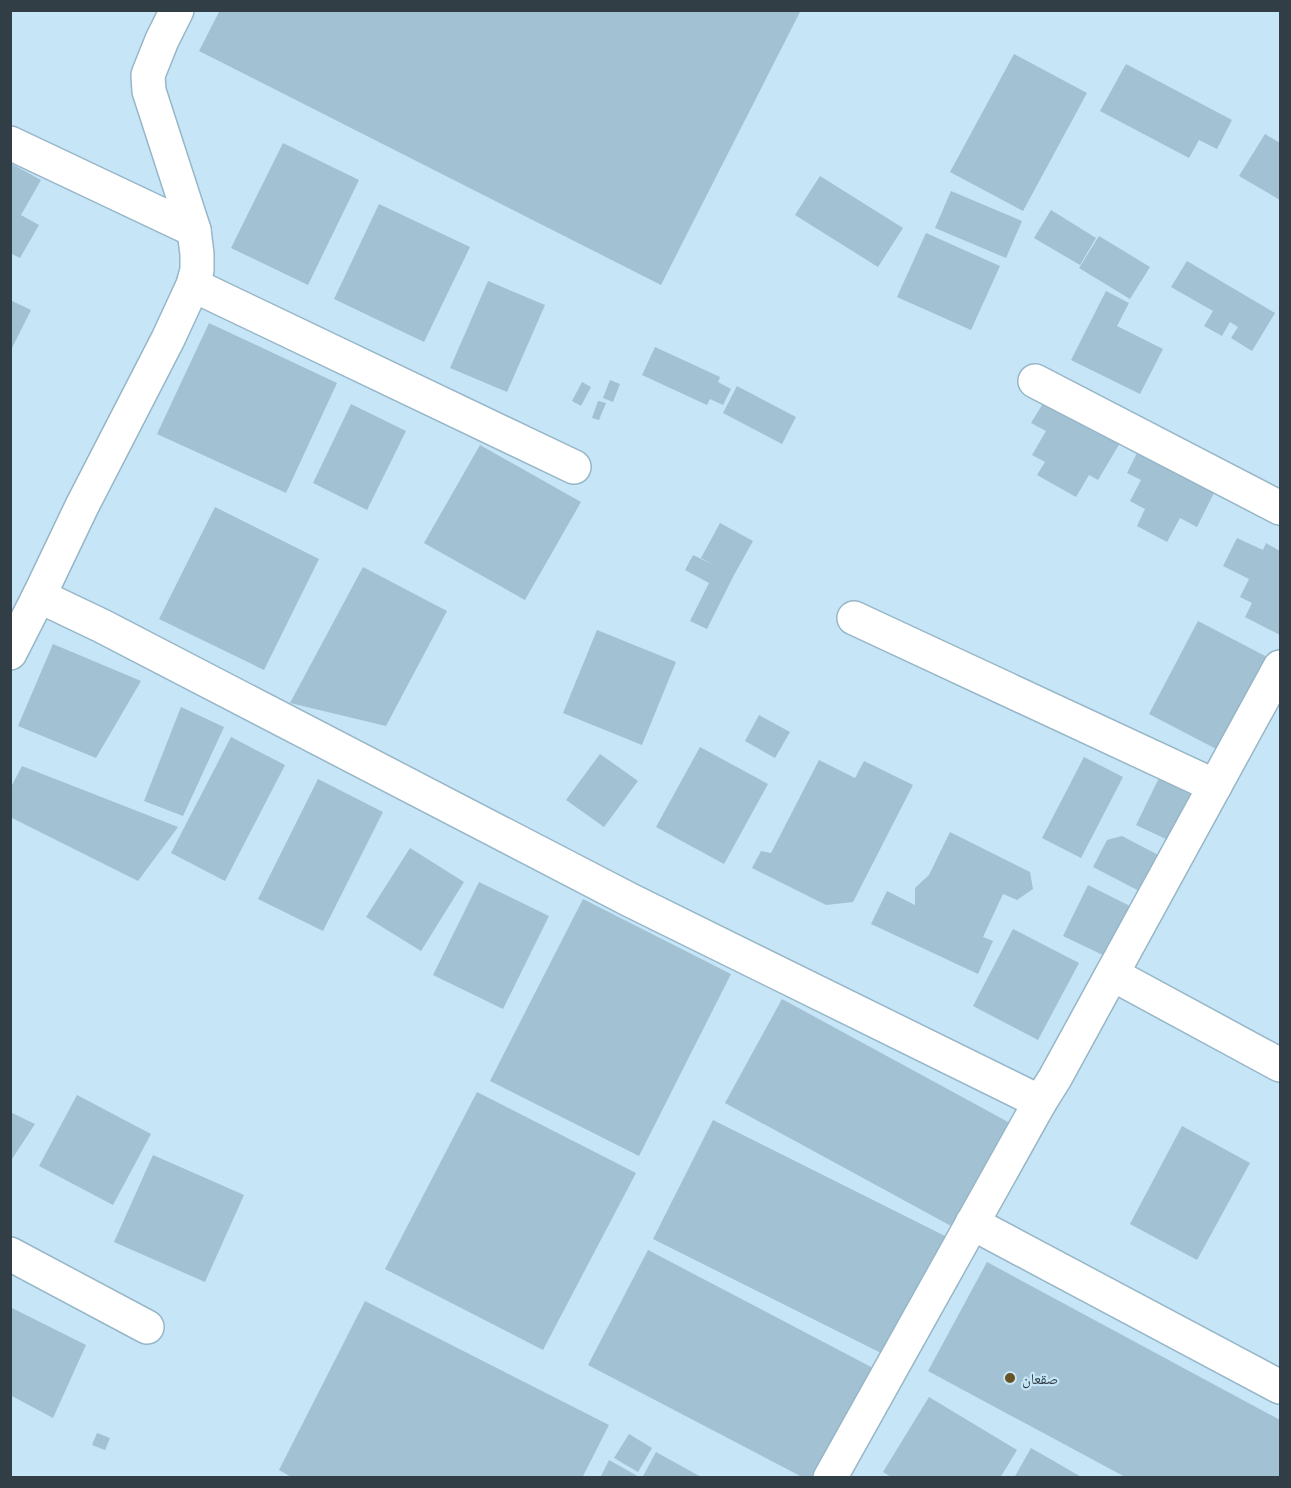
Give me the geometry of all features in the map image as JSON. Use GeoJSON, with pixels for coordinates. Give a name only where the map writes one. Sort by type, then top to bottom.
{"type":"FeatureCollection","features":[{"type":"Feature","properties":{"kind":"street"},"geometry":{"type":"LineString","coordinates":[[10,653],[168,339],[193,285],[197,270],[194,230],[148,91],[148,75],[177,10]]}},
{"type":"Feature","properties":{"kind":"street"},"geometry":{"type":"LineString","coordinates":[[10,143],[194,230]]}},
{"type":"Feature","properties":{"kind":"street"},"geometry":{"type":"LineString","coordinates":[[193,285],[574,467]]}},
{"type":"Feature","properties":{"kind":"street"},"geometry":{"type":"LineString","coordinates":[[1035,381],[1281,508]]}},
{"type":"Feature","properties":{"kind":"street"},"geometry":{"type":"LineString","coordinates":[[39,596],[113,631],[630,900],[1040,1102]]}},
{"type":"Feature","properties":{"kind":"street"},"geometry":{"type":"LineString","coordinates":[[854,618],[1215,786]]}},
{"type":"Feature","properties":{"kind":"street"},"geometry":{"type":"LineString","coordinates":[[833,1476],[1281,667]]}},
{"type":"Feature","properties":{"kind":"street"},"geometry":{"type":"LineString","coordinates":[[1112,974],[1281,1065]]}},
{"type":"Feature","properties":{"kind":"street"},"geometry":{"type":"LineString","coordinates":[[972,1223],[1281,1387]]}},
{"type":"Feature","properties":{"kind":"street"},"geometry":{"type":"LineString","coordinates":[[10,1254],[147,1327]]}},
{"type":"Feature","properties":{"kind":"building"},"geometry":{"type":"Polygon","coordinates":[[[220,10],[801,10],[661,285],[199,51],[220,10]]]}},
{"type":"Feature","properties":{"kind":"building"},"geometry":{"type":"Polygon","coordinates":[[[1014,54],[1087,93],[1023,211],[950,172],[1014,54]]]}},
{"type":"Feature","properties":{"kind":"building"},"geometry":{"type":"Polygon","coordinates":[[[1126,64],[1232,120],[1217,149],[1199,140],[1189,158],[1100,111],[1126,64]]]}},
{"type":"Feature","properties":{"kind":"building"},"geometry":{"type":"Polygon","coordinates":[[[1265,134],[1280,143],[1280,200],[1239,176],[1265,134]]]}},
{"type":"Feature","properties":{"kind":"building"},"geometry":{"type":"Polygon","coordinates":[[[283,143],[359,180],[308,285],[231,248],[283,143]]]}},
{"type":"Feature","properties":{"kind":"building"},"geometry":{"type":"Polygon","coordinates":[[[10,163],[41,180],[21,215],[39,225],[20,258],[10,253],[10,163]]]}},
{"type":"Feature","properties":{"kind":"building"},"geometry":{"type":"Polygon","coordinates":[[[820,176],[903,228],[878,267],[795,215],[820,176]]]}},
{"type":"Feature","properties":{"kind":"building"},"geometry":{"type":"Polygon","coordinates":[[[951,191],[1022,221],[1006,258],[935,228],[951,191]]]}},
{"type":"Feature","properties":{"kind":"building"},"geometry":{"type":"Polygon","coordinates":[[[379,204],[470,247],[424,342],[334,299],[379,204]]]}},
{"type":"Feature","properties":{"kind":"building"},"geometry":{"type":"Polygon","coordinates":[[[1051,210],[1096,238],[1080,265],[1034,238],[1051,210]]]}},
{"type":"Feature","properties":{"kind":"building"},"geometry":{"type":"Polygon","coordinates":[[[926,233],[1000,266],[971,330],[897,297],[926,233]]]}},
{"type":"Feature","properties":{"kind":"building"},"geometry":{"type":"Polygon","coordinates":[[[1099,236],[1150,267],[1130,299],[1079,268],[1099,236]]]}},
{"type":"Feature","properties":{"kind":"building"},"geometry":{"type":"Polygon","coordinates":[[[1187,261],[1275,313],[1252,351],[1231,338],[1238,327],[1230,322],[1222,336],[1204,326],[1213,311],[1171,287],[1187,261]]]}},
{"type":"Feature","properties":{"kind":"building"},"geometry":{"type":"Polygon","coordinates":[[[488,281],[545,305],[507,392],[450,368],[488,281]]]}},
{"type":"Feature","properties":{"kind":"building"},"geometry":{"type":"Polygon","coordinates":[[[1106,291],[1129,303],[1117,326],[1163,349],[1140,394],[1071,360],[1106,291]]]}},
{"type":"Feature","properties":{"kind":"building"},"geometry":{"type":"Polygon","coordinates":[[[10,300],[31,310],[10,352],[10,300]]]}},
{"type":"Feature","properties":{"kind":"building"},"geometry":{"type":"Polygon","coordinates":[[[209,323],[337,383],[286,493],[157,434],[209,323]]]}},
{"type":"Feature","properties":{"kind":"building"},"geometry":{"type":"Polygon","coordinates":[[[655,347],[720,377],[718,382],[731,389],[723,405],[710,399],[707,405],[642,375],[655,347]]]}},
{"type":"Feature","properties":{"kind":"building"},"geometry":{"type":"Polygon","coordinates":[[[610,380],[620,384],[613,402],[603,398],[610,380]]]}},
{"type":"Feature","properties":{"kind":"building"},"geometry":{"type":"Polygon","coordinates":[[[582,382],[591,387],[581,406],[572,401],[582,382]]]}},
{"type":"Feature","properties":{"kind":"building"},"geometry":{"type":"Polygon","coordinates":[[[737,386],[796,417],[782,444],[723,413],[737,386]]]}},
{"type":"Feature","properties":{"kind":"building"},"geometry":{"type":"Polygon","coordinates":[[[1045,400],[1120,443],[1098,480],[1089,475],[1076,497],[1037,475],[1045,462],[1032,455],[1046,431],[1031,423],[1045,400]]]}},
{"type":"Feature","properties":{"kind":"building"},"geometry":{"type":"Polygon","coordinates":[[[598,401],[606,403],[599,420],[592,418],[598,401]]]}},
{"type":"Feature","properties":{"kind":"building"},"geometry":{"type":"Polygon","coordinates":[[[351,404],[406,431],[367,510],[313,483],[351,404]]]}},
{"type":"Feature","properties":{"kind":"building"},"geometry":{"type":"Polygon","coordinates":[[[480,445],[581,502],[525,600],[424,543],[480,445]]]}},
{"type":"Feature","properties":{"kind":"building"},"geometry":{"type":"Polygon","coordinates":[[[1139,449],[1216,489],[1197,527],[1180,518],[1167,542],[1137,526],[1145,509],[1130,501],[1141,480],[1127,473],[1139,449]]]}},
{"type":"Feature","properties":{"kind":"building"},"geometry":{"type":"Polygon","coordinates":[[[215,507],[319,559],[264,670],[159,619],[215,507]]]}},
{"type":"Feature","properties":{"kind":"building"},"geometry":{"type":"Polygon","coordinates":[[[720,523],[753,541],[707,629],[690,621],[709,583],[685,570],[693,555],[716,566],[701,558],[720,523]]]}},
{"type":"Feature","properties":{"kind":"building"},"geometry":{"type":"Polygon","coordinates":[[[1237,538],[1263,550],[1266,543],[1280,551],[1280,635],[1245,617],[1252,603],[1240,597],[1249,579],[1223,566],[1237,538]]]}},
{"type":"Feature","properties":{"kind":"building"},"geometry":{"type":"Polygon","coordinates":[[[363,567],[447,611],[386,726],[290,703],[363,567]]]}},
{"type":"Feature","properties":{"kind":"building"},"geometry":{"type":"Polygon","coordinates":[[[1198,621],[1271,659],[1222,752],[1149,714],[1198,621]]]}},
{"type":"Feature","properties":{"kind":"building"},"geometry":{"type":"Polygon","coordinates":[[[597,630],[676,662],[642,745],[563,713],[597,630]]]}},
{"type":"Feature","properties":{"kind":"building"},"geometry":{"type":"Polygon","coordinates":[[[53,644],[141,681],[96,758],[18,726],[53,644]]]}},
{"type":"Feature","properties":{"kind":"building"},"geometry":{"type":"Polygon","coordinates":[[[181,707],[224,727],[183,816],[144,801],[181,707]]]}},
{"type":"Feature","properties":{"kind":"building"},"geometry":{"type":"Polygon","coordinates":[[[759,715],[790,732],[775,758],[745,741],[759,715]]]}},
{"type":"Feature","properties":{"kind":"building"},"geometry":{"type":"Polygon","coordinates":[[[231,737],[285,765],[225,881],[171,853],[231,737]]]}},
{"type":"Feature","properties":{"kind":"building"},"geometry":{"type":"Polygon","coordinates":[[[700,747],[768,784],[724,864],[656,827],[700,747]]]}},
{"type":"Feature","properties":{"kind":"building"},"geometry":{"type":"Polygon","coordinates":[[[600,754],[638,781],[604,827],[566,800],[600,754]]]}},
{"type":"Feature","properties":{"kind":"building"},"geometry":{"type":"Polygon","coordinates":[[[1084,757],[1123,777],[1081,858],[1042,838],[1084,757]]]}},
{"type":"Feature","properties":{"kind":"building"},"geometry":{"type":"Polygon","coordinates":[[[819,760],[855,778],[864,761],[913,785],[853,902],[826,905],[752,868],[761,851],[771,853],[819,760]]]}},
{"type":"Feature","properties":{"kind":"building"},"geometry":{"type":"Polygon","coordinates":[[[22,766],[178,827],[138,881],[10,817],[10,789],[22,766]]]}},
{"type":"Feature","properties":{"kind":"building"},"geometry":{"type":"Polygon","coordinates":[[[1160,776],[1192,791],[1168,840],[1136,825],[1160,776]]]}},
{"type":"Feature","properties":{"kind":"building"},"geometry":{"type":"Polygon","coordinates":[[[318,779],[383,812],[323,931],[258,899],[318,779]]]}},
{"type":"Feature","properties":{"kind":"building"},"geometry":{"type":"Polygon","coordinates":[[[950,832],[1030,872],[1033,889],[1017,900],[1003,894],[983,937],[993,941],[978,974],[871,924],[887,891],[915,905],[915,888],[929,875],[950,832]]]}},
{"type":"Feature","properties":{"kind":"building"},"geometry":{"type":"Polygon","coordinates":[[[1122,836],[1162,857],[1143,893],[1093,867],[1107,840],[1122,836]]]}},
{"type":"Feature","properties":{"kind":"building"},"geometry":{"type":"Polygon","coordinates":[[[410,848],[464,882],[421,951],[366,917],[410,848]]]}},
{"type":"Feature","properties":{"kind":"building"},"geometry":{"type":"Polygon","coordinates":[[[479,882],[549,916],[503,1009],[433,975],[479,882]]]}},
{"type":"Feature","properties":{"kind":"building"},"geometry":{"type":"Polygon","coordinates":[[[1088,885],[1132,907],[1107,957],[1063,936],[1088,885]]]}},
{"type":"Feature","properties":{"kind":"building"},"geometry":{"type":"Polygon","coordinates":[[[583,899],[731,974],[639,1156],[490,1081],[583,899]]]}},
{"type":"Feature","properties":{"kind":"building"},"geometry":{"type":"Polygon","coordinates":[[[1013,929],[1079,963],[1038,1040],[973,1006],[1013,929]]]}},
{"type":"Feature","properties":{"kind":"building"},"geometry":{"type":"Polygon","coordinates":[[[782,999],[1010,1123],[953,1227],[725,1103],[782,999]]]}},
{"type":"Feature","properties":{"kind":"building"},"geometry":{"type":"Polygon","coordinates":[[[477,1092],[636,1173],[543,1350],[385,1269],[477,1092]]]}},
{"type":"Feature","properties":{"kind":"building"},"geometry":{"type":"Polygon","coordinates":[[[77,1095],[151,1134],[113,1205],[39,1166],[77,1095]]]}},
{"type":"Feature","properties":{"kind":"building"},"geometry":{"type":"Polygon","coordinates":[[[10,1112],[35,1124],[10,1162],[10,1112]]]}},
{"type":"Feature","properties":{"kind":"building"},"geometry":{"type":"Polygon","coordinates":[[[713,1120],[945,1236],[885,1355],[653,1239],[713,1120]]]}},
{"type":"Feature","properties":{"kind":"building"},"geometry":{"type":"Polygon","coordinates":[[[1182,1126],[1250,1163],[1197,1260],[1130,1224],[1182,1126]]]}},
{"type":"Feature","properties":{"kind":"building"},"geometry":{"type":"Polygon","coordinates":[[[153,1155],[244,1195],[205,1282],[114,1242],[153,1155]]]}},
{"type":"Feature","properties":{"kind":"building"},"geometry":{"type":"Polygon","coordinates":[[[648,1250],[873,1368],[814,1478],[804,1478],[588,1365],[648,1250]]]}},
{"type":"Feature","properties":{"kind":"building"},"geometry":{"type":"Polygon","coordinates":[[[987,1262],[1280,1420],[1280,1478],[1127,1478],[928,1371],[987,1262]]]}},
{"type":"Feature","properties":{"kind":"building"},"geometry":{"type":"Polygon","coordinates":[[[365,1301],[609,1425],[582,1478],[293,1478],[279,1470],[365,1301]]]}},
{"type":"Feature","properties":{"kind":"building"},"geometry":{"type":"Polygon","coordinates":[[[10,1307],[86,1345],[53,1418],[10,1395],[10,1307]]]}},
{"type":"Feature","properties":{"kind":"building"},"geometry":{"type":"Polygon","coordinates":[[[929,1397],[1017,1450],[1000,1478],[893,1478],[883,1472],[929,1397]]]}},
{"type":"Feature","properties":{"kind":"building"},"geometry":{"type":"Polygon","coordinates":[[[97,1433],[110,1438],[105,1450],[92,1445],[97,1433]]]}},
{"type":"Feature","properties":{"kind":"building"},"geometry":{"type":"Polygon","coordinates":[[[629,1434],[652,1448],[638,1472],[614,1458],[629,1434]]]}},
{"type":"Feature","properties":{"kind":"building"},"geometry":{"type":"Polygon","coordinates":[[[1031,1448],[1083,1478],[1014,1478],[1031,1448]]]}},
{"type":"Feature","properties":{"kind":"building"},"geometry":{"type":"Polygon","coordinates":[[[656,1452],[703,1478],[642,1478],[656,1452]]]}},
{"type":"Feature","properties":{"kind":"building"},"geometry":{"type":"Polygon","coordinates":[[[609,1460],[641,1478],[600,1478],[609,1460]]]}},
{"type":"Feature","properties":{"kind":"place","name":"صقعان"},"geometry":{"type":"Point","coordinates":[1010,1378]}}]}
